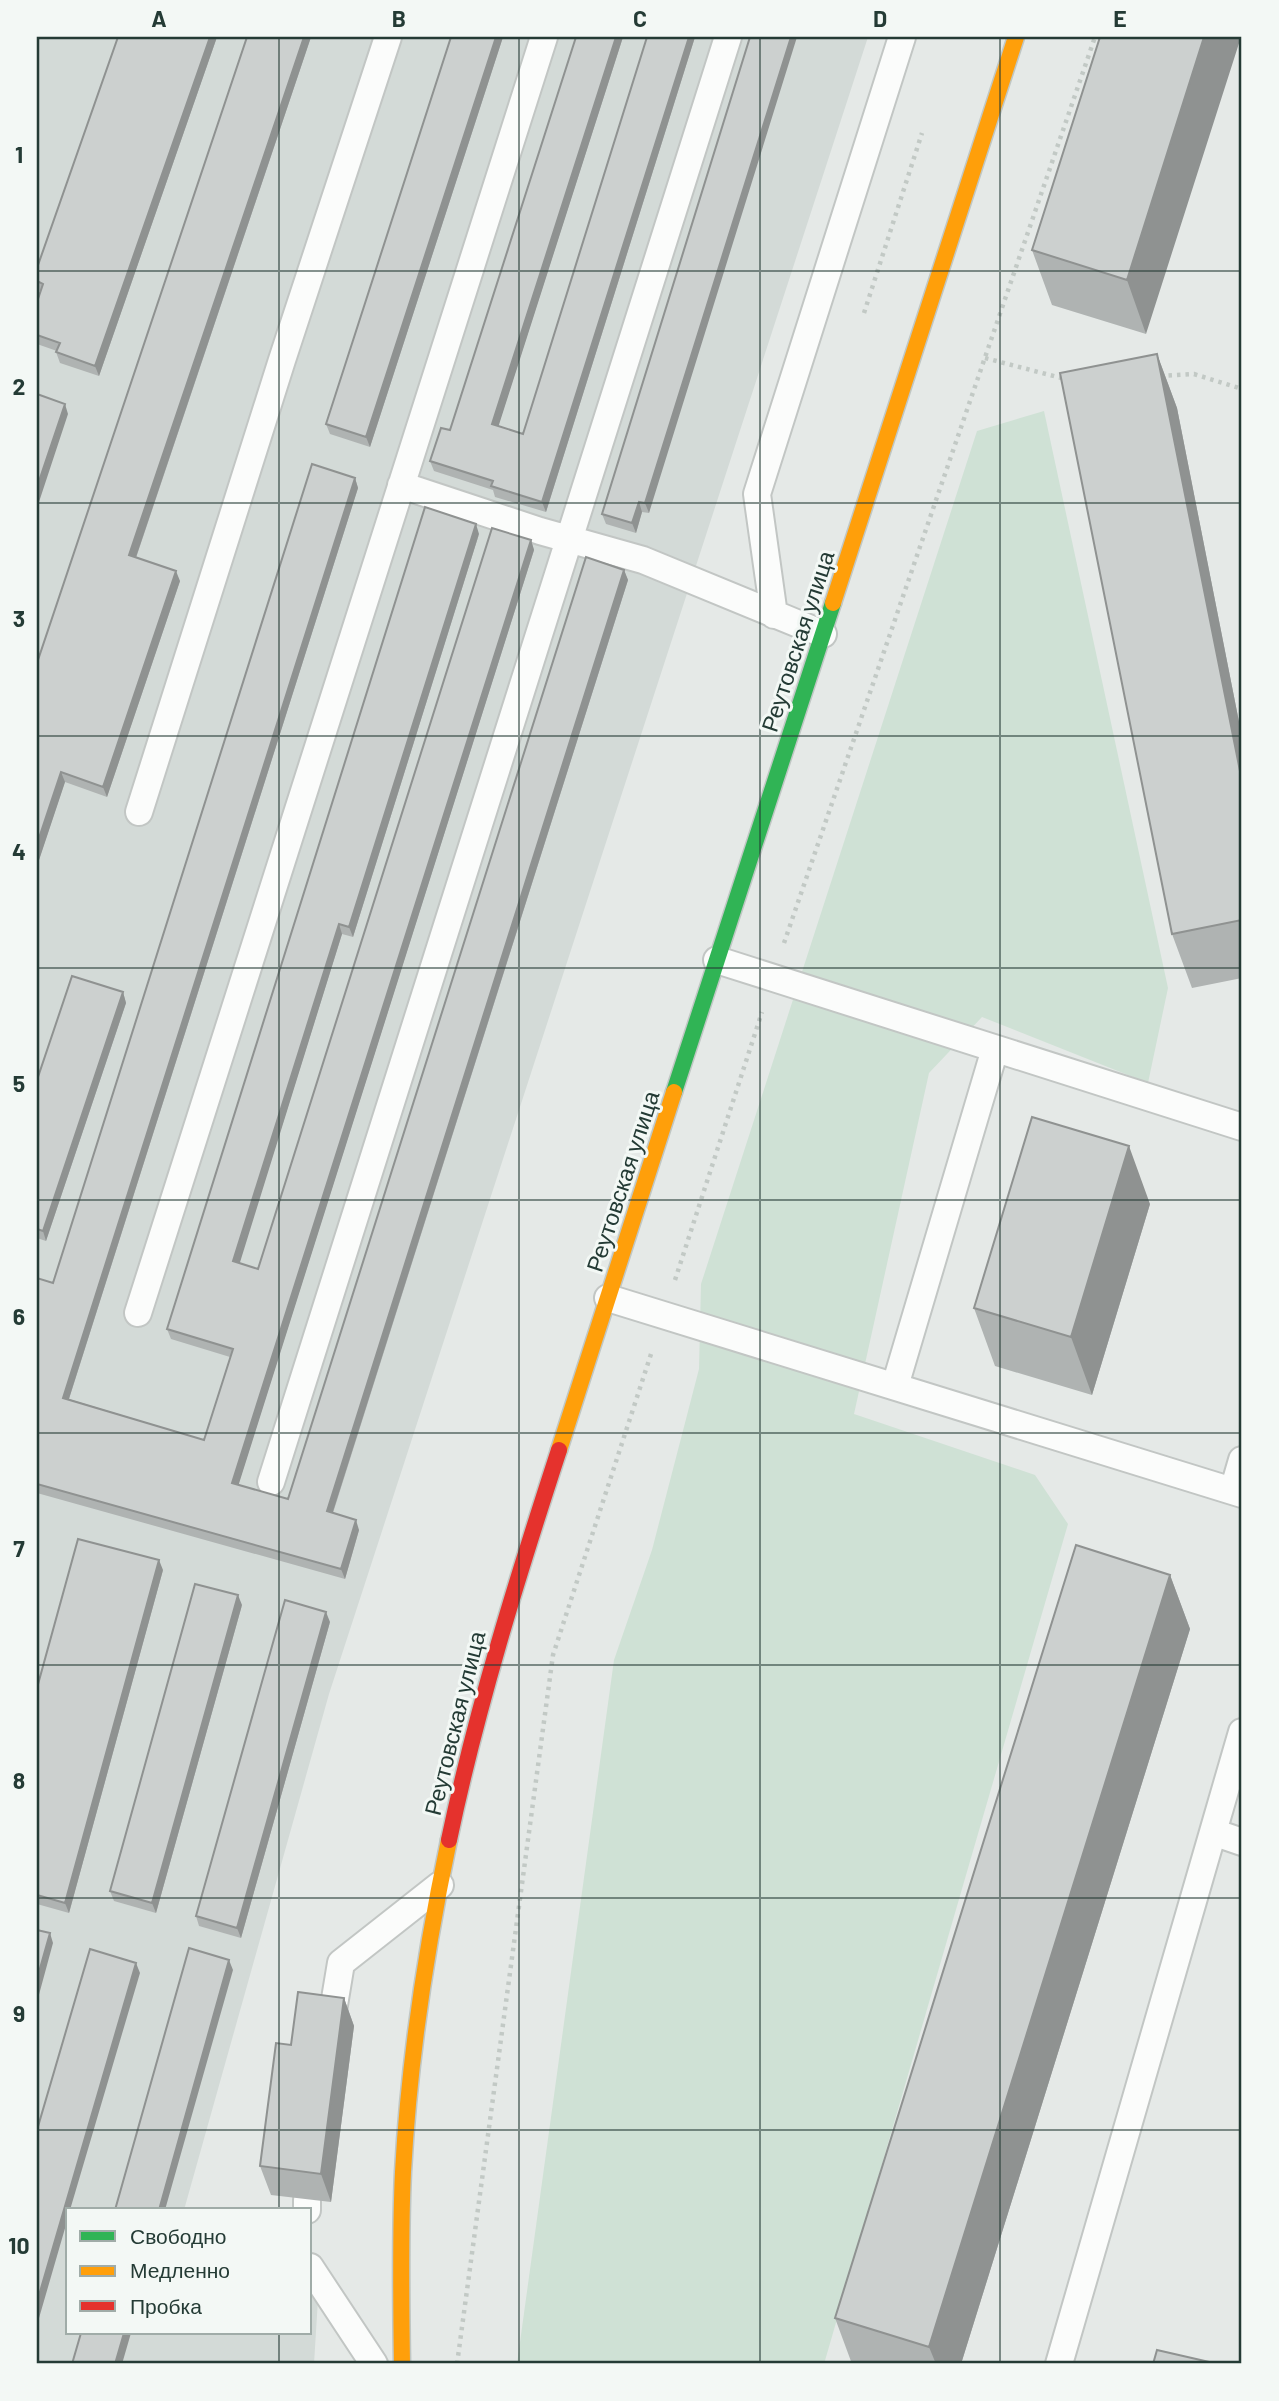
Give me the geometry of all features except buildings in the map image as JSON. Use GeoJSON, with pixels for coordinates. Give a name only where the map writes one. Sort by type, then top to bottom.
{"type":"FeatureCollection","features":[{"type":"Feature","properties":{"kind":"street","name":"Реутовская улица"},"geometry":{"type":"LineString","coordinates":[[402,2364],[400,2232],[404,2136],[414,2047],[440,1885],[465,1760],[484,1687],[1016,37]]}},
{"type":"Feature","properties":{"kind":"lane"},"geometry":{"type":"LineString","coordinates":[[139,812],[282,360],[388,37]]}},
{"type":"Feature","properties":{"kind":"lane"},"geometry":{"type":"LineString","coordinates":[[138,1313],[544,37]]}},
{"type":"Feature","properties":{"kind":"lane"},"geometry":{"type":"LineString","coordinates":[[271,1482],[728,37]]}},
{"type":"Feature","properties":{"kind":"lane"},"geometry":{"type":"LineString","coordinates":[[774,615],[757,494],[902,37]]}},
{"type":"Feature","properties":{"kind":"lane"},"geometry":{"type":"LineString","coordinates":[[401,485],[643,560],[823,634]]}},
{"type":"Feature","properties":{"kind":"lane"},"geometry":{"type":"LineString","coordinates":[[717,960],[1242,1127]]}},
{"type":"Feature","properties":{"kind":"lane"},"geometry":{"type":"LineString","coordinates":[[895,1386],[995,1049]]}},
{"type":"Feature","properties":{"kind":"lane"},"geometry":{"type":"LineString","coordinates":[[608,1298],[1237,1493],[1242,1460]]}},
{"type":"Feature","properties":{"kind":"lane"},"geometry":{"type":"LineString","coordinates":[[1059,2364],[1242,1732]]}},
{"type":"Feature","properties":{"kind":"lane"},"geometry":{"type":"LineString","coordinates":[[1213,1832],[1242,1842]]}},
{"type":"Feature","properties":{"kind":"lane"},"geometry":{"type":"LineString","coordinates":[[331,2023],[341,1964],[440,1885]]}},
{"type":"Feature","properties":{"kind":"lane"},"geometry":{"type":"LineString","coordinates":[[312,2270],[374,2364]]}},
{"type":"Feature","properties":{"kind":"path"},"geometry":{"type":"LineString","coordinates":[[457,2364],[553,1655],[773,978],[1095,37]]}},
{"type":"Feature","properties":{"kind":"path"},"geometry":{"type":"LineString","coordinates":[[864,313],[922,132]]}},
{"type":"Feature","properties":{"kind":"path"},"geometry":{"type":"LineString","coordinates":[[985,358],[1062,380],[1072,379]]}},
{"type":"Feature","properties":{"kind":"path"},"geometry":{"type":"LineString","coordinates":[[1156,376],[1194,374],[1242,389]]}},
{"type":"Feature","properties":{"kind":"shaded area"},"geometry":{"type":"Polygon","coordinates":[[[37,37],[868,37],[329,1694],[185,2208],[66,2208],[66,2334],[312,2334],[312,2298],[318,2299],[314,2364],[37,2364],[37,37]]]}},
{"type":"Feature","properties":{"kind":"green space"},"geometry":{"type":"Polygon","coordinates":[[[1044,411],[1168,988],[1148,1083],[982,1017],[929,1073],[854,1414],[1035,1475],[1068,1524],[824,2364],[517,2364],[614,1660],[652,1550],[699,1369],[701,1284],[977,431],[1044,411]]]}},
{"type":"Feature","properties":{"kind":"traffic: fast"},"geometry":{"type":"LineString","coordinates":[[674,1092],[833,603]]}},
{"type":"Feature","properties":{"kind":"traffic: slow"},"geometry":{"type":"LineString","coordinates":[[833,603],[1016,37]]}},
{"type":"Feature","properties":{"kind":"traffic: slow"},"geometry":{"type":"LineString","coordinates":[[559,1450],[674,1092]]}},
{"type":"Feature","properties":{"kind":"traffic: slow"},"geometry":{"type":"LineString","coordinates":[[402,2364],[402,2196],[409,2089],[426,1964],[449,1840]]}},
{"type":"Feature","properties":{"kind":"traffic: jam"},"geometry":{"type":"LineString","coordinates":[[449,1840],[472,1741],[499,1644],[559,1450]]}}]}
